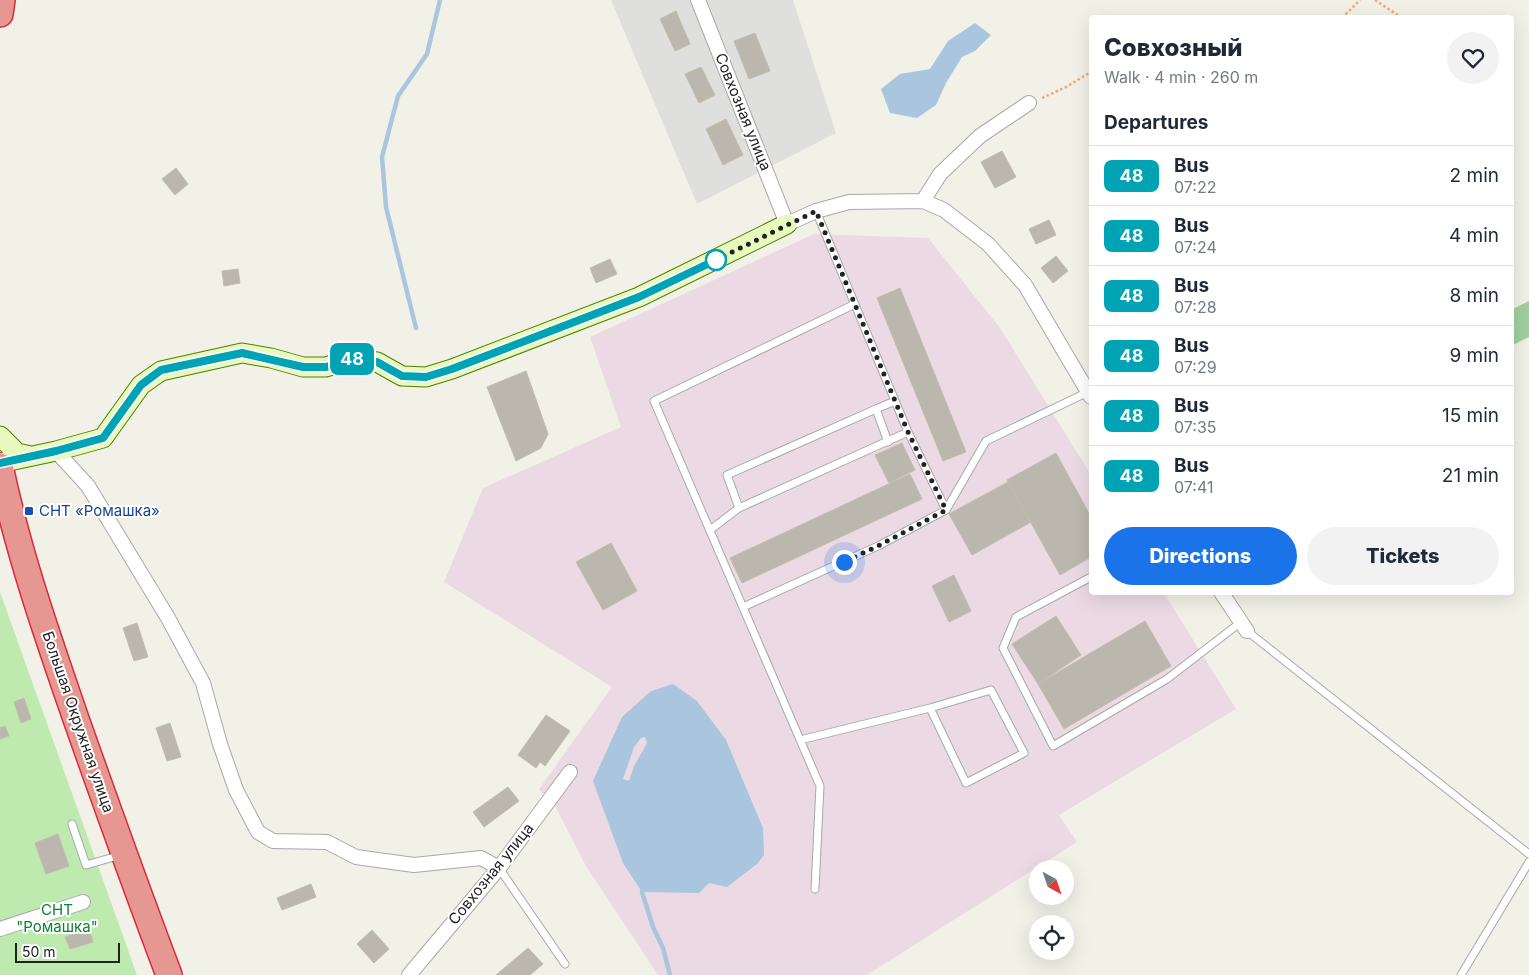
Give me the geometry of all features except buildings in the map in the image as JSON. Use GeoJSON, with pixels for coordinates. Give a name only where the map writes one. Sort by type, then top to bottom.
{"type":"FeatureCollection","features":[{"type":"Feature","properties":{"kind":"highway"},"geometry":{"type":"LineString","coordinates":[[0,14],[2,0]]}},
{"type":"Feature","properties":{"kind":"highway","name":"Большая Окружная улица"},"geometry":{"type":"LineString","coordinates":[[0,464],[6,507],[26,571],[124,854],[169,975]]}},
{"type":"Feature","properties":{"kind":"street","name":"Совхозная улица"},"geometry":{"type":"LineString","coordinates":[[698,0],[787,224]]}},
{"type":"Feature","properties":{"kind":"street"},"geometry":{"type":"LineString","coordinates":[[923,200],[940,174],[980,136],[1029,103]]}},
{"type":"Feature","properties":{"kind":"street"},"geometry":{"type":"LineString","coordinates":[[0,464],[103,438],[141,385],[161,370],[242,353],[303,367],[326,367],[351,359],[377,362],[402,376],[426,377],[452,369],[639,297],[787,224],[816,211],[849,202],[923,200],[944,210],[988,244],[1025,285],[1089,392]]}},
{"type":"Feature","properties":{"kind":"street"},"geometry":{"type":"LineString","coordinates":[[0,436],[17,453],[31,456]]}},
{"type":"Feature","properties":{"kind":"street"},"geometry":{"type":"LineString","coordinates":[[56,451],[88,486],[168,618],[204,683],[220,744],[236,790],[258,832],[273,841],[327,842],[356,856],[365,858],[414,865],[481,858],[499,868]]}},
{"type":"Feature","properties":{"kind":"street"},"geometry":{"type":"LineString","coordinates":[[6,507],[16,479],[31,456]]}},
{"type":"Feature","properties":{"kind":"street"},"geometry":{"type":"LineString","coordinates":[[1223,595],[1244,626]]}},
{"type":"Feature","properties":{"kind":"street","name":"Совхозная улица"},"geometry":{"type":"LineString","coordinates":[[409,975],[499,868],[570,772]]}},
{"type":"Feature","properties":{"kind":"street"},"geometry":{"type":"LineString","coordinates":[[0,929],[82,902]]}},
{"type":"Feature","properties":{"kind":"lane"},"geometry":{"type":"LineString","coordinates":[[816,211],[908,432],[946,510]]}},
{"type":"Feature","properties":{"kind":"lane"},"geometry":{"type":"LineString","coordinates":[[815,889],[820,786],[654,401],[855,304]]}},
{"type":"Feature","properties":{"kind":"lane"},"geometry":{"type":"LineString","coordinates":[[743,608],[878,546],[946,510],[986,441],[1089,394]]}},
{"type":"Feature","properties":{"kind":"lane"},"geometry":{"type":"LineString","coordinates":[[739,508],[727,475],[895,401]]}},
{"type":"Feature","properties":{"kind":"lane"},"geometry":{"type":"LineString","coordinates":[[876,409],[888,442]]}},
{"type":"Feature","properties":{"kind":"lane"},"geometry":{"type":"LineString","coordinates":[[710,530],[739,508],[908,432]]}},
{"type":"Feature","properties":{"kind":"lane"},"geometry":{"type":"LineString","coordinates":[[1089,577],[1016,618],[1002,648],[1053,746],[1167,679],[1244,626],[1529,854]]}},
{"type":"Feature","properties":{"kind":"lane"},"geometry":{"type":"LineString","coordinates":[[800,740],[930,708],[991,690],[1024,753],[966,783],[930,708]]}},
{"type":"Feature","properties":{"kind":"lane"},"geometry":{"type":"LineString","coordinates":[[72,824],[86,865],[124,854]]}},
{"type":"Feature","properties":{"kind":"lane"},"geometry":{"type":"LineString","coordinates":[[1461,975],[1529,862]]}},
{"type":"Feature","properties":{"kind":"lane"},"geometry":{"type":"LineString","coordinates":[[499,868],[565,964]]}},
{"type":"Feature","properties":{"kind":"path"},"geometry":{"type":"LineString","coordinates":[[1345,15],[1360,0]]}},
{"type":"Feature","properties":{"kind":"path"},"geometry":{"type":"LineString","coordinates":[[1375,0],[1398,15]]}},
{"type":"Feature","properties":{"kind":"path"},"geometry":{"type":"LineString","coordinates":[[1029,103],[1066,87],[1089,73]]}},
{"type":"Feature","properties":{"kind":"shaded area"},"geometry":{"type":"Polygon","coordinates":[[[611,0],[793,0],[836,133],[697,204],[611,0]]]}},
{"type":"Feature","properties":{"kind":"shaded area"},"geometry":{"type":"Polygon","coordinates":[[[814,234],[928,238],[1000,328],[1089,472],[1089,595],[1165,595],[1236,709],[1059,815],[1077,842],[1049,860],[1029,860],[1029,872],[867,975],[658,975],[586,866],[554,804],[539,789],[612,687],[444,582],[483,488],[621,427],[590,337],[814,234]]]}},
{"type":"Feature","properties":{"kind":"green space"},"geometry":{"type":"Polygon","coordinates":[[[1529,301],[1529,337],[1514,344],[1514,308],[1529,301]]]}},
{"type":"Feature","properties":{"kind":"green space","name":"СНТ \"Ромашка\""},"geometry":{"type":"Polygon","coordinates":[[[0,592],[137,975],[0,975],[0,592]]]}},
{"type":"Feature","properties":{"kind":"water"},"geometry":{"type":"Polygon","coordinates":[[[975,23],[991,35],[975,51],[962,57],[946,83],[936,105],[917,118],[890,113],[881,89],[900,74],[930,69],[948,41],[975,23]]]}},
{"type":"Feature","properties":{"kind":"water"},"geometry":{"type":"Polygon","coordinates":[[[673,684],[697,701],[726,740],[763,828],[764,855],[757,864],[727,887],[709,883],[699,893],[642,892],[623,863],[593,781],[622,717],[651,691],[673,684]],[[645,737],[641,738],[634,747],[623,779],[629,781],[634,766],[647,743],[645,737]]]}},
{"type":"Feature","properties":{"kind":"waterway"},"geometry":{"type":"LineString","coordinates":[[416,328],[386,207],[382,157],[398,96],[427,54],[440,0]]}},
{"type":"Feature","properties":{"kind":"waterway"},"geometry":{"type":"LineString","coordinates":[[644,887],[642,892],[653,927],[663,948],[670,975]]}},
{"type":"Feature","properties":{"kind":"bus line","name":"48"},"geometry":{"type":"LineString","coordinates":[[0,463],[56,451],[103,438],[141,385],[161,370],[242,353],[271,358],[303,367],[326,367],[351,359],[377,362],[402,376],[426,377],[452,369],[639,297],[716,260]]}},
{"type":"Feature","properties":{"kind":"place","name":"СНТ «Ромашка»"},"geometry":{"type":"Point","coordinates":[29,511]}},
{"type":"Feature","properties":{"kind":"route"},"geometry":{"type":"LineString","coordinates":[[716,260],[816,211],[908,432],[946,510],[844,562]]}}]}
